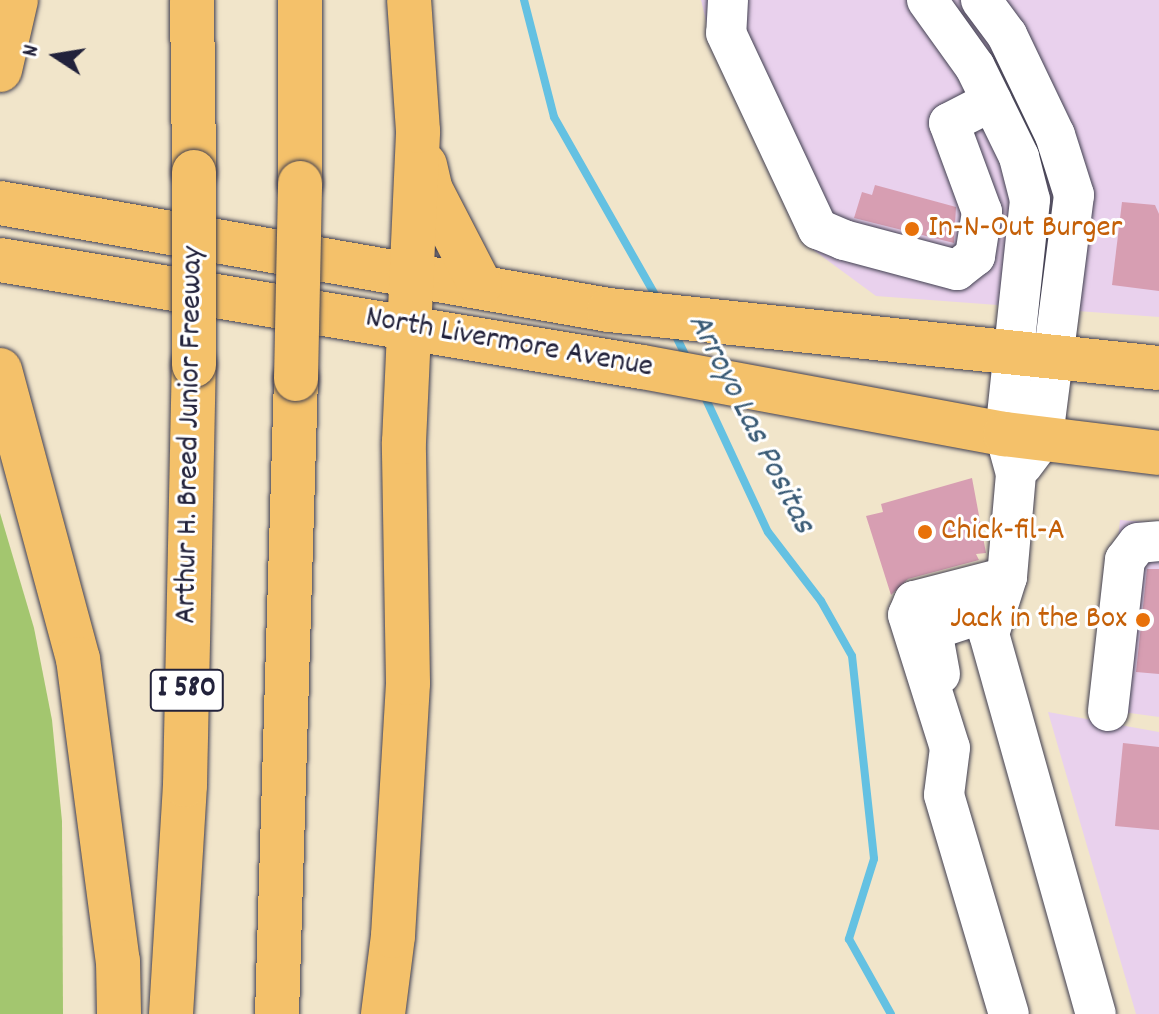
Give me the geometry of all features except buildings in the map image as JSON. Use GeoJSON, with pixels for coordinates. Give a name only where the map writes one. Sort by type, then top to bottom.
{"type":"FeatureCollection","features":[{"type":"Feature","properties":{"kind":"main road"},"geometry":{"type":"LineString","coordinates":[[1,64],[16,0]]}},
{"type":"Feature","properties":{"kind":"main road","name":"Arthur H. Breed Junior Freeway"},"geometry":{"type":"LineString","coordinates":[[171,1014],[185,785],[194,365],[192,0]]}},
{"type":"Feature","properties":{"kind":"main road"},"geometry":{"type":"LineString","coordinates":[[277,1014],[296,379],[300,0]]}},
{"type":"Feature","properties":{"kind":"main road"},"geometry":{"type":"LineString","coordinates":[[383,1014],[407,698],[404,442],[413,327],[418,131],[409,0]]}},
{"type":"Feature","properties":{"kind":"main road"},"geometry":{"type":"LineString","coordinates":[[418,131],[431,190],[480,285]]}},
{"type":"Feature","properties":{"kind":"main road","name":"North Livermore Avenue"},"geometry":{"type":"LineString","coordinates":[[0,203],[415,272],[609,310],[1159,368]]}},
{"type":"Feature","properties":{"kind":"main road","name":"North Livermore Avenue"},"geometry":{"type":"LineString","coordinates":[[0,260],[413,327],[783,393],[1021,449],[1159,453]]}},
{"type":"Feature","properties":{"kind":"main road"},"geometry":{"type":"LineString","coordinates":[[0,370],[78,659],[118,961],[119,1014]]}},
{"type":"Feature","properties":{"kind":"lane"},"geometry":{"type":"LineString","coordinates":[[728,0],[726,33],[818,229],[844,240],[957,270],[975,256],[982,212],[949,123],[992,101]]}},
{"type":"Feature","properties":{"kind":"lane"},"geometry":{"type":"LineString","coordinates":[[927,0],[952,29],[1019,157],[1030,200],[1033,355]]}},
{"type":"Feature","properties":{"kind":"lane"},"geometry":{"type":"LineString","coordinates":[[981,0],[1007,35],[1048,121],[1074,195],[1033,355],[1001,593],[989,634],[1096,1014]]}},
{"type":"Feature","properties":{"kind":"lane"},"geometry":{"type":"LineString","coordinates":[[1108,711],[1125,560],[1138,543],[1159,541]]}},
{"type":"Feature","properties":{"kind":"lane"},"geometry":{"type":"LineString","coordinates":[[1001,593],[914,601],[908,615],[950,748],[944,795],[1009,1014]]}},
{"type":"Feature","properties":{"kind":"lane"},"geometry":{"type":"LineString","coordinates":[[1001,593],[932,630],[969,788],[1035,1014]]}},
{"type":"Feature","properties":{"kind":"shaded area"},"geometry":{"type":"Polygon","coordinates":[[[701,0],[1159,0],[1159,317],[876,296],[808,246],[708,29],[701,0]]]}},
{"type":"Feature","properties":{"kind":"shaded area"},"geometry":{"type":"Polygon","coordinates":[[[1120,520],[1159,523],[1159,717],[1101,709],[1120,520]]]}},
{"type":"Feature","properties":{"kind":"shaded area"},"geometry":{"type":"Polygon","coordinates":[[[1048,712],[1159,732],[1159,1014],[1136,1014],[1048,712]]]}},
{"type":"Feature","properties":{"kind":"green space"},"geometry":{"type":"Polygon","coordinates":[[[0,513],[34,628],[52,720],[62,821],[63,1014],[0,1014],[0,513]]]}},
{"type":"Feature","properties":{"kind":"waterway","name":"Arroyo Las Positas"},"geometry":{"type":"LineString","coordinates":[[524,0],[554,117],[658,300]]}},
{"type":"Feature","properties":{"kind":"waterway","name":"Arroyo Las Positas"},"geometry":{"type":"LineString","coordinates":[[673,330],[688,361]]}},
{"type":"Feature","properties":{"kind":"waterway","name":"Arroyo Las Positas"},"geometry":{"type":"LineString","coordinates":[[704,395],[768,532],[821,601],[852,656],[874,859],[849,939],[891,1014]]}},
{"type":"Feature","properties":{"kind":"place","name":"In-N-Out Burger"},"geometry":{"type":"Point","coordinates":[912,229]}},
{"type":"Feature","properties":{"kind":"place","name":"Chick-fil-A"},"geometry":{"type":"Point","coordinates":[925,532]}},
{"type":"Feature","properties":{"kind":"place","name":"Jack in the Box"},"geometry":{"type":"Point","coordinates":[1143,620]}}]}
